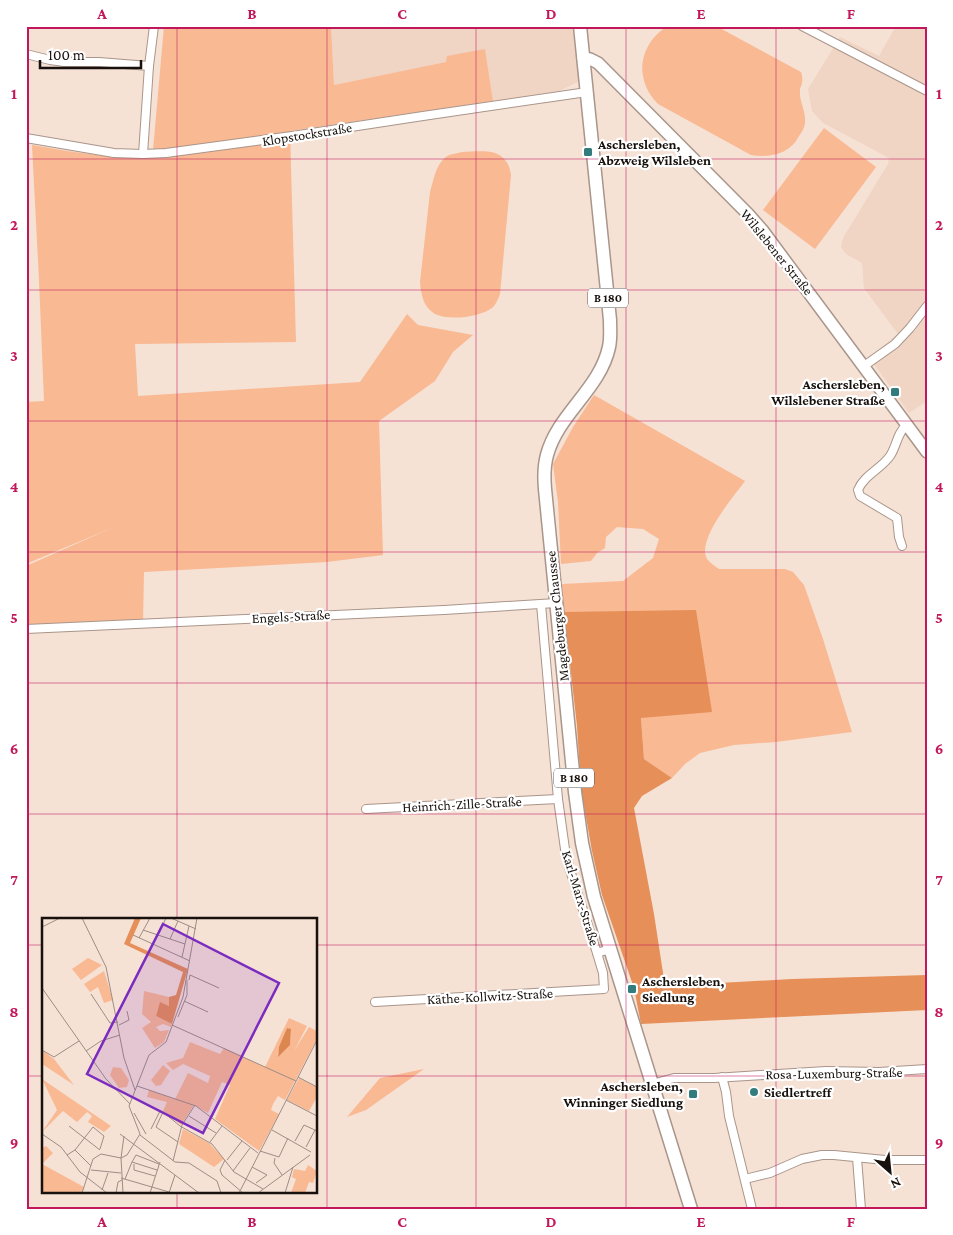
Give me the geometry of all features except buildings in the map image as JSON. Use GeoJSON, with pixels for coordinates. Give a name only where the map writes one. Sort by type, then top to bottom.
{"type":"FeatureCollection","features":[{"type":"Feature","properties":{"kind":"main road","name":"Magdeburger Chaussee"},"geometry":{"type":"LineString","coordinates":[[580,26],[610,320],[610,343],[603,364],[593,382],[560,428],[550,446],[545,464],[545,489],[580,833],[592,887],[610,949],[691,1209]]}},
{"type":"Feature","properties":{"kind":"street"},"geometry":{"type":"LineString","coordinates":[[143,154],[149,66],[154,26]]}},
{"type":"Feature","properties":{"kind":"street"},"geometry":{"type":"LineString","coordinates":[[802,26],[927,91]]}},
{"type":"Feature","properties":{"kind":"street"},"geometry":{"type":"LineString","coordinates":[[26,54],[57,61],[149,66]]}},
{"type":"Feature","properties":{"kind":"street","name":"Wilslebener Straße"},"geometry":{"type":"LineString","coordinates":[[583,58],[598,63],[748,214],[776,248],[907,425],[925,446]]}},
{"type":"Feature","properties":{"kind":"street","name":"Klopstockstraße"},"geometry":{"type":"LineString","coordinates":[[26,138],[123,154],[188,151],[587,92]]}},
{"type":"Feature","properties":{"kind":"street"},"geometry":{"type":"LineString","coordinates":[[864,366],[895,344],[927,306]]}},
{"type":"Feature","properties":{"kind":"street"},"geometry":{"type":"LineString","coordinates":[[902,546],[897,518],[860,496],[858,490],[860,484],[890,457],[900,433],[907,425]]}},
{"type":"Feature","properties":{"kind":"street","name":"Engels-Straße"},"geometry":{"type":"LineString","coordinates":[[26,629],[556,603]]}},
{"type":"Feature","properties":{"kind":"street","name":"Karl-Marx-Straße"},"geometry":{"type":"LineString","coordinates":[[542,604],[558,798],[565,849],[603,974],[604,989]]}},
{"type":"Feature","properties":{"kind":"street","name":"Heinrich-Zille-Straße"},"geometry":{"type":"LineString","coordinates":[[366,809],[558,798]]}},
{"type":"Feature","properties":{"kind":"street","name":"Karl-Marx-Straße"},"geometry":{"type":"LineString","coordinates":[[597,953],[610,949]]}},
{"type":"Feature","properties":{"kind":"street","name":"Käthe-Kollwitz-Straße"},"geometry":{"type":"LineString","coordinates":[[375,1002],[604,989]]}},
{"type":"Feature","properties":{"kind":"street","name":"Rosa-Luxemburg-Straße"},"geometry":{"type":"LineString","coordinates":[[652,1084],[674,1078],[722,1077],[826,1070],[879,1072],[927,1069]]}},
{"type":"Feature","properties":{"kind":"street"},"geometry":{"type":"LineString","coordinates":[[722,1077],[729,1116],[752,1209]]}},
{"type":"Feature","properties":{"kind":"street"},"geometry":{"type":"LineString","coordinates":[[745,1179],[770,1173],[812,1156],[834,1155],[885,1160],[927,1160]]}},
{"type":"Feature","properties":{"kind":"street"},"geometry":{"type":"LineString","coordinates":[[857,1158],[861,1209]]}},
{"type":"Feature","properties":{"kind":"shaded area"},"geometry":{"type":"Polygon","coordinates":[[[164,26],[331,26],[334,85],[446,62],[447,56],[485,49],[493,101],[290,131],[296,342],[135,344],[138,396],[360,382],[407,314],[418,325],[473,335],[453,352],[435,381],[379,421],[383,555],[327,562],[144,572],[143,623],[26,629],[26,566],[114,527],[26,564],[26,402],[44,401],[32,145],[112,157],[150,157],[153,150],[164,26]]]}},
{"type":"Feature","properties":{"kind":"shaded area"},"geometry":{"type":"Polygon","coordinates":[[[331,26],[572,26],[580,81],[559,91],[493,101],[485,49],[447,62],[334,85],[331,26]]]}},
{"type":"Feature","properties":{"kind":"shaded area"},"geometry":{"type":"Polygon","coordinates":[[[669,26],[716,26],[801,72],[802,85],[800,95],[805,124],[795,142],[785,151],[779,153],[765,156],[751,155],[658,104],[650,95],[645,84],[642,69],[643,61],[652,40],[669,26]]]}},
{"type":"Feature","properties":{"kind":"shaded area"},"geometry":{"type":"Polygon","coordinates":[[[896,26],[927,26],[927,401],[909,413],[869,357],[898,334],[864,288],[862,263],[846,254],[841,247],[843,238],[888,164],[889,158],[823,123],[812,111],[808,89],[840,37],[879,56],[896,26]]]}},
{"type":"Feature","properties":{"kind":"shaded area"},"geometry":{"type":"Polygon","coordinates":[[[824,128],[876,167],[815,249],[763,210],[824,128]]]}},
{"type":"Feature","properties":{"kind":"shaded area"},"geometry":{"type":"Polygon","coordinates":[[[462,152],[491,152],[501,156],[509,167],[511,175],[498,300],[492,308],[480,314],[456,318],[435,314],[428,308],[422,296],[420,282],[430,192],[434,176],[438,166],[445,158],[462,152]]]}},
{"type":"Feature","properties":{"kind":"shaded area"},"geometry":{"type":"Polygon","coordinates":[[[594,395],[745,481],[725,507],[711,530],[705,551],[707,559],[719,569],[785,569],[793,572],[804,585],[852,732],[776,742],[734,745],[700,753],[685,764],[672,778],[644,759],[641,717],[589,612],[564,612],[562,584],[623,581],[653,558],[659,539],[643,529],[617,527],[606,537],[605,548],[597,553],[591,561],[561,564],[558,502],[553,464],[573,427],[594,395]]]}},
{"type":"Feature","properties":{"kind":"shaded area"},"geometry":{"type":"Polygon","coordinates":[[[696,610],[712,712],[641,718],[644,759],[672,778],[642,796],[634,808],[654,914],[665,986],[792,979],[927,975],[927,1010],[641,1024],[634,988],[602,895],[592,851],[581,789],[577,726],[564,612],[696,610]]]}},
{"type":"Feature","properties":{"kind":"shaded area"},"geometry":{"type":"Polygon","coordinates":[[[424,1069],[366,1110],[347,1117],[380,1078],[424,1069]]]}},
{"type":"Feature","properties":{"kind":"place","name":"Aschersleben, Abzweig Wilsleben"},"geometry":{"type":"Point","coordinates":[588,152]}},
{"type":"Feature","properties":{"kind":"place","name":"Aschersleben, Wilslebener Straße"},"geometry":{"type":"Point","coordinates":[895,392]}},
{"type":"Feature","properties":{"kind":"place","name":"Aschersleben, Siedlung"},"geometry":{"type":"Point","coordinates":[632,989]}},
{"type":"Feature","properties":{"kind":"place","name":"Siedlertreff"},"geometry":{"type":"Point","coordinates":[754,1092]}},
{"type":"Feature","properties":{"kind":"place","name":"Aschersleben, Winninger Siedlung"},"geometry":{"type":"Point","coordinates":[693,1094]}}]}
